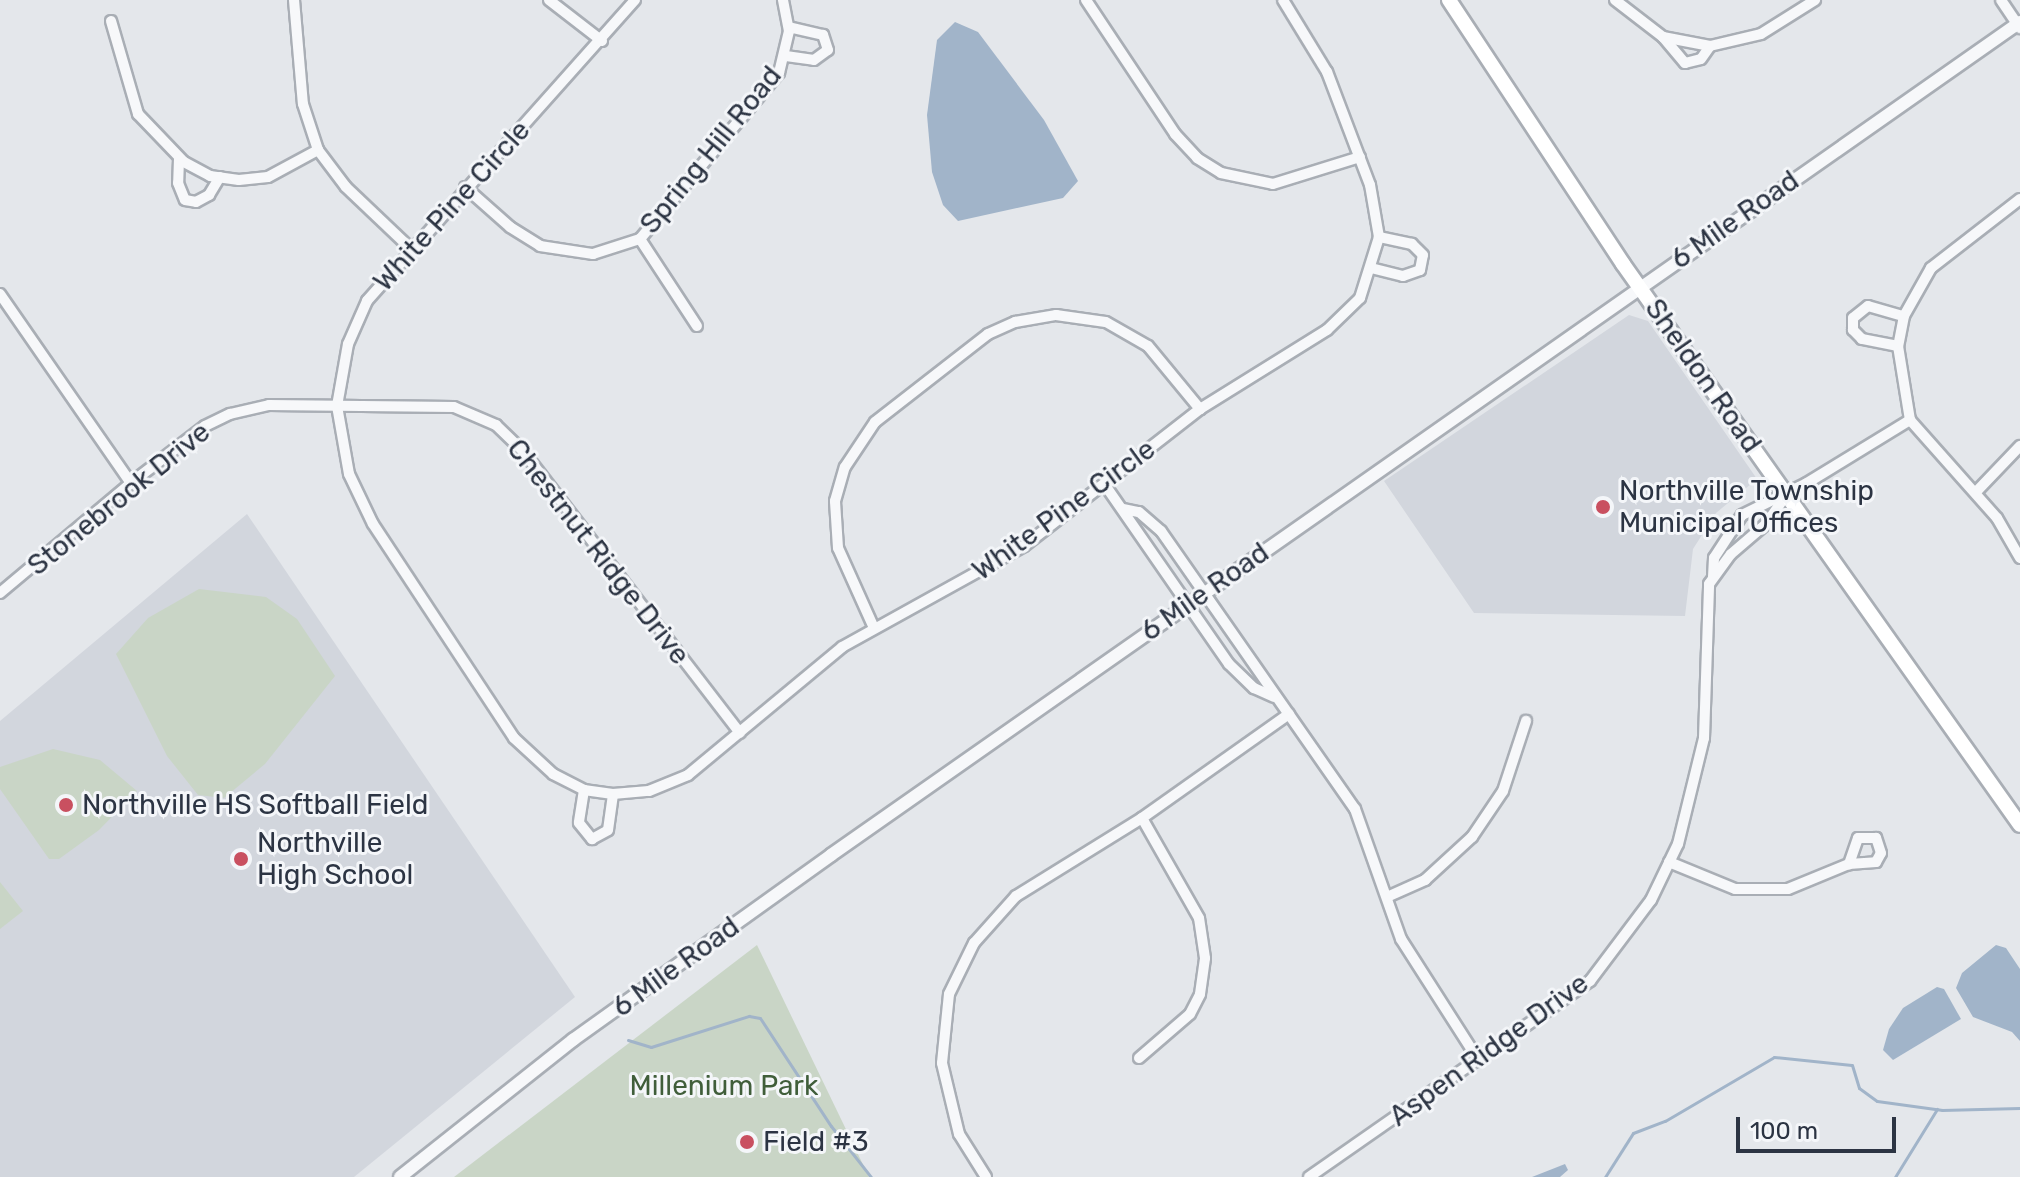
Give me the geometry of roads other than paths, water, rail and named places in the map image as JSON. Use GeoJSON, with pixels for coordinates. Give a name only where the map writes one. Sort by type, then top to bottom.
{"type":"FeatureCollection","features":[{"type":"Feature","properties":{"kind":"main road","name":"Sheldon Road"},"geometry":{"type":"LineString","coordinates":[[1449,0],[1641,286],[2020,825]]}},
{"type":"Feature","properties":{"kind":"street"},"geometry":{"type":"LineString","coordinates":[[294,0],[303,104],[318,150],[346,187],[409,247]]}},
{"type":"Feature","properties":{"kind":"street"},"geometry":{"type":"LineString","coordinates":[[549,0],[602,41]]}},
{"type":"Feature","properties":{"kind":"street","name":"White Pine Circle"},"geometry":{"type":"LineString","coordinates":[[635,0],[602,41],[409,247],[357,318],[337,406],[349,474],[376,530],[520,745],[537,763],[584,790],[613,794],[672,783],[740,733],[842,647],[1000,562],[1105,485],[1200,409],[1327,330],[1360,298],[1379,237],[1360,157],[1327,72],[1283,0]]}},
{"type":"Feature","properties":{"kind":"street","name":"Spring Hill Road"},"geometry":{"type":"LineString","coordinates":[[465,187],[522,237],[540,246],[593,254],[640,239],[779,73],[786,56],[789,27],[783,0]]}},
{"type":"Feature","properties":{"kind":"street"},"geometry":{"type":"LineString","coordinates":[[1086,0],[1175,134],[1197,158],[1221,173],[1273,184],[1360,157]]}},
{"type":"Feature","properties":{"kind":"street"},"geometry":{"type":"LineString","coordinates":[[1615,0],[1663,37],[1673,56],[1685,63],[1701,59],[1710,46]]}},
{"type":"Feature","properties":{"kind":"street"},"geometry":{"type":"LineString","coordinates":[[1663,37],[1710,46],[1761,34],[1815,0]]}},
{"type":"Feature","properties":{"kind":"street"},"geometry":{"type":"LineString","coordinates":[[2001,0],[2019,24]]}},
{"type":"Feature","properties":{"kind":"street"},"geometry":{"type":"LineString","coordinates":[[111,21],[138,114],[179,159],[220,177],[268,177],[318,150]]}},
{"type":"Feature","properties":{"kind":"street","name":"6 Mile Road"},"geometry":{"type":"LineString","coordinates":[[400,1177],[573,1040],[1205,592],[2019,24]]}},
{"type":"Feature","properties":{"kind":"street","name":"Spring Hill Road"},"geometry":{"type":"LineString","coordinates":[[786,56],[814,60],[828,50],[823,35],[789,27]]}},
{"type":"Feature","properties":{"kind":"street"},"geometry":{"type":"LineString","coordinates":[[179,159],[178,183],[185,200],[196,202],[209,195],[220,177]]}},
{"type":"Feature","properties":{"kind":"street"},"geometry":{"type":"LineString","coordinates":[[2020,199],[1931,268],[1904,316],[1898,346],[1910,420],[1976,492],[2020,558]]}},
{"type":"Feature","properties":{"kind":"street"},"geometry":{"type":"LineString","coordinates":[[1371,268],[1403,276],[1420,270],[1423,255],[1412,244],[1379,237]]}},
{"type":"Feature","properties":{"kind":"street"},"geometry":{"type":"LineString","coordinates":[[640,239],[697,326]]}},
{"type":"Feature","properties":{"kind":"street"},"geometry":{"type":"LineString","coordinates":[[0,294],[131,483]]}},
{"type":"Feature","properties":{"kind":"street"},"geometry":{"type":"LineString","coordinates":[[1898,346],[1862,339],[1853,330],[1853,318],[1868,306],[1904,316]]}},
{"type":"Feature","properties":{"kind":"street"},"geometry":{"type":"LineString","coordinates":[[874,628],[838,548],[835,501],[845,467],[875,422],[988,334],[1015,322],[1056,315],[1106,322],[1148,346],[1200,409]]}},
{"type":"Feature","properties":{"kind":"street","name":"Stonebrook Drive"},"geometry":{"type":"LineString","coordinates":[[0,593],[131,483],[205,426],[230,414],[269,405],[337,406]]}},
{"type":"Feature","properties":{"kind":"street","name":"Chestnut Ridge Drive"},"geometry":{"type":"LineString","coordinates":[[337,406],[454,407],[496,425],[522,450],[740,733]]}},
{"type":"Feature","properties":{"kind":"street"},"geometry":{"type":"LineString","coordinates":[[1713,577],[1766,524],[1787,494],[1910,420]]}},
{"type":"Feature","properties":{"kind":"street"},"geometry":{"type":"LineString","coordinates":[[1976,492],[2020,446]]}},
{"type":"Feature","properties":{"kind":"street"},"geometry":{"type":"LineString","coordinates":[[1105,485],[1229,664],[1254,688],[1274,697],[1289,714],[1355,809],[1411,958],[1479,1061]]}},
{"type":"Feature","properties":{"kind":"street","name":"Aspen Ridge Drive"},"geometry":{"type":"LineString","coordinates":[[1309,1177],[1590,981],[1651,900],[1669,862],[1692,797],[1704,738],[1707,608],[1714,558],[1726,532],[1754,505],[1787,494]]}},
{"type":"Feature","properties":{"kind":"street","name":"White Pine Circle"},"geometry":{"type":"LineString","coordinates":[[1123,509],[1139,512],[1161,531],[1274,697]]}},
{"type":"Feature","properties":{"kind":"street"},"geometry":{"type":"LineString","coordinates":[[986,1177],[959,1134],[943,1076],[945,1009],[959,970],[983,930],[1016,896],[1142,818],[1289,714]]}},
{"type":"Feature","properties":{"kind":"street"},"geometry":{"type":"LineString","coordinates":[[1387,897],[1425,880],[1472,837],[1503,791],[1526,721]]}},
{"type":"Feature","properties":{"kind":"street"},"geometry":{"type":"LineString","coordinates":[[584,790],[579,823],[592,839],[608,830],[613,794]]}},
{"type":"Feature","properties":{"kind":"street"},"geometry":{"type":"LineString","coordinates":[[1139,1058],[1190,1014],[1200,994],[1205,958],[1199,918],[1142,818]]}},
{"type":"Feature","properties":{"kind":"street"},"geometry":{"type":"LineString","coordinates":[[1669,862],[1711,883],[1762,891],[1788,889],[1849,864]]}},
{"type":"Feature","properties":{"kind":"water"},"geometry":{"type":"Polygon","coordinates":[[[955,22],[978,32],[1044,120],[1078,181],[1063,198],[958,221],[943,205],[932,172],[927,115],[937,40],[955,22]]]}},
{"type":"Feature","properties":{"kind":"water"},"geometry":{"type":"Polygon","coordinates":[[[1996,945],[2006,948],[2020,969],[2020,1041],[2012,1032],[1973,1017],[1956,988],[1962,973],[1996,945]]]}},
{"type":"Feature","properties":{"kind":"water"},"geometry":{"type":"Polygon","coordinates":[[[1937,987],[1944,989],[1961,1019],[1893,1060],[1883,1050],[1889,1029],[1903,1008],[1937,987]]]}},
{"type":"Feature","properties":{"kind":"water"},"geometry":{"type":"Polygon","coordinates":[[[1565,1164],[1568,1170],[1560,1177],[1532,1177],[1565,1164]]]}},
{"type":"Feature","properties":{"kind":"waterway"},"geometry":{"type":"LineString","coordinates":[[628,1040],[651,1047],[749,1016],[760,1018],[831,1126],[871,1177]]}},
{"type":"Feature","properties":{"kind":"waterway"},"geometry":{"type":"LineString","coordinates":[[1605,1177],[1633,1133],[1665,1121],[1774,1057],[1852,1065],[1859,1088],[1877,1101],[1942,1110],[2020,1108]]}},
{"type":"Feature","properties":{"kind":"waterway"},"geometry":{"type":"LineString","coordinates":[[1895,1177],[1937,1109]]}},
{"type":"Feature","properties":{"kind":"place","name":"Northville Township Municipal Offices"},"geometry":{"type":"Point","coordinates":[1603,507]}},
{"type":"Feature","properties":{"kind":"place","name":"Northville HS Softball Field"},"geometry":{"type":"Point","coordinates":[66,805]}},
{"type":"Feature","properties":{"kind":"place","name":"Northville High School"},"geometry":{"type":"Point","coordinates":[241,859]}},
{"type":"Feature","properties":{"kind":"place","name":"Field #3"},"geometry":{"type":"Point","coordinates":[747,1142]}},
{"type":"Feature","properties":{"kind":"park label","name":"Millenium Park"},"geometry":{"type":"Point","coordinates":[724,1086]}}]}
